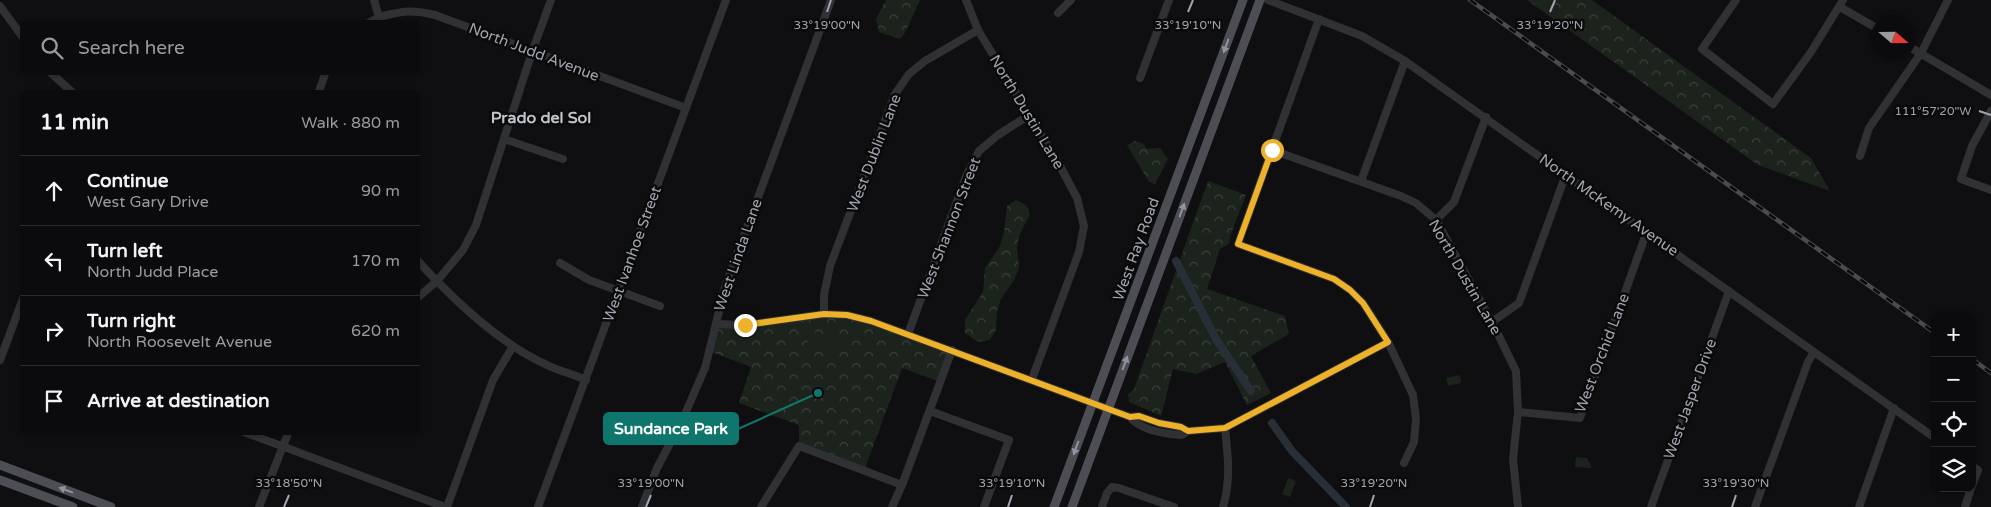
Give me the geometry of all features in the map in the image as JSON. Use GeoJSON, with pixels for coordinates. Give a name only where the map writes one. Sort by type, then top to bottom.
{"type":"FeatureCollection","features":[{"type":"Feature","properties":{"kind":"main road","name":"West Ray Road"},"geometry":{"type":"LineString","coordinates":[[1054,507],[1243,0]]}},
{"type":"Feature","properties":{"kind":"main road","name":"West Ray Road"},"geometry":{"type":"LineString","coordinates":[[1072,507],[1260,0]]}},
{"type":"Feature","properties":{"kind":"main road"},"geometry":{"type":"LineString","coordinates":[[0,465],[112,507]]}},
{"type":"Feature","properties":{"kind":"main road"},"geometry":{"type":"LineString","coordinates":[[0,480],[73,507]]}},
{"type":"Feature","properties":{"kind":"street"},"geometry":{"type":"LineString","coordinates":[[373,20],[379,16],[374,0]]}},
{"type":"Feature","properties":{"kind":"street"},"geometry":{"type":"LineString","coordinates":[[420,296],[463,250],[476,226],[532,52],[551,0]]}},
{"type":"Feature","properties":{"kind":"street","name":"West Ivanhoe Street"},"geometry":{"type":"LineString","coordinates":[[538,507],[726,0]]}},
{"type":"Feature","properties":{"kind":"street","name":"West Linda Lane"},"geometry":{"type":"LineString","coordinates":[[642,507],[657,468],[682,421],[704,368],[725,287],[831,0]]}},
{"type":"Feature","properties":{"kind":"street","name":"North Dustin Lane"},"geometry":{"type":"LineString","coordinates":[[966,0],[978,30],[1028,116],[1060,166],[1077,198],[1084,226],[1079,252],[1032,380]]}},
{"type":"Feature","properties":{"kind":"street"},"geometry":{"type":"LineString","coordinates":[[1058,13],[1071,0]]}},
{"type":"Feature","properties":{"kind":"street"},"geometry":{"type":"LineString","coordinates":[[1140,78],[1169,0]]}},
{"type":"Feature","properties":{"kind":"street","name":"North McKemy Avenue"},"geometry":{"type":"LineString","coordinates":[[1268,0],[1370,41],[1405,60],[1931,435]]}},
{"type":"Feature","properties":{"kind":"street"},"geometry":{"type":"LineString","coordinates":[[1736,0],[1702,49],[1774,104],[1811,52],[1841,3],[1871,24]]}},
{"type":"Feature","properties":{"kind":"street"},"geometry":{"type":"LineString","coordinates":[[1860,156],[1869,128],[1921,53],[1948,0]]}},
{"type":"Feature","properties":{"kind":"street"},"geometry":{"type":"LineString","coordinates":[[0,6],[20,34]]}},
{"type":"Feature","properties":{"kind":"street","name":"North Judd Avenue"},"geometry":{"type":"LineString","coordinates":[[379,16],[414,10],[435,15],[686,108]]}},
{"type":"Feature","properties":{"kind":"street"},"geometry":{"type":"LineString","coordinates":[[1319,19],[1238,244],[1334,279],[1350,290],[1363,303],[1388,342],[1413,395],[1416,419],[1414,442],[1404,463]]}},
{"type":"Feature","properties":{"kind":"street","name":"West Dublin Lane"},"geometry":{"type":"LineString","coordinates":[[824,314],[824,295],[830,266],[895,94],[909,74],[925,62],[978,30]]}},
{"type":"Feature","properties":{"kind":"street"},"geometry":{"type":"LineString","coordinates":[[1916,50],[1991,95]]}},
{"type":"Feature","properties":{"kind":"street"},"geometry":{"type":"LineString","coordinates":[[1361,181],[1405,60]]}},
{"type":"Feature","properties":{"kind":"street"},"geometry":{"type":"LineString","coordinates":[[54,75],[70,90]]}},
{"type":"Feature","properties":{"kind":"street"},"geometry":{"type":"LineString","coordinates":[[319,90],[325,75]]}},
{"type":"Feature","properties":{"kind":"street"},"geometry":{"type":"LineString","coordinates":[[1991,111],[1972,146],[1961,179],[1991,190]]}},
{"type":"Feature","properties":{"kind":"street","name":"West Shannon Street"},"geometry":{"type":"LineString","coordinates":[[908,334],[967,174],[980,152],[998,135],[1028,116]]}},
{"type":"Feature","properties":{"kind":"street"},"geometry":{"type":"LineString","coordinates":[[1436,220],[1454,202],[1486,117]]}},
{"type":"Feature","properties":{"kind":"street"},"geometry":{"type":"LineString","coordinates":[[504,139],[563,159]]}},
{"type":"Feature","properties":{"kind":"street","name":"North Dustin Lane"},"geometry":{"type":"LineString","coordinates":[[1272,150],[1361,181],[1416,203],[1436,220],[1492,322],[1516,371],[1518,412],[1513,459],[1518,507]]}},
{"type":"Feature","properties":{"kind":"street"},"geometry":{"type":"LineString","coordinates":[[1492,322],[1519,303],[1566,174]]}},
{"type":"Feature","properties":{"kind":"street","name":"West Orchid Lane"},"geometry":{"type":"LineString","coordinates":[[1518,412],[1580,418],[1647,231]]}},
{"type":"Feature","properties":{"kind":"street"},"geometry":{"type":"LineString","coordinates":[[560,262],[589,280],[660,306]]}},
{"type":"Feature","properties":{"kind":"street"},"geometry":{"type":"LineString","coordinates":[[420,263],[436,281],[513,346],[547,365],[586,380]]}},
{"type":"Feature","properties":{"kind":"street","name":"West Jasper Drive"},"geometry":{"type":"LineString","coordinates":[[1651,507],[1728,291]]}},
{"type":"Feature","properties":{"kind":"street"},"geometry":{"type":"LineString","coordinates":[[0,360],[3,345],[20,305]]}},
{"type":"Feature","properties":{"kind":"street"},"geometry":{"type":"LineString","coordinates":[[716,324],[745,325],[824,314],[847,315],[908,334],[1130,417],[1139,416],[1159,423],[1181,427],[1188,431],[1225,428],[1388,342]]}},
{"type":"Feature","properties":{"kind":"street"},"geometry":{"type":"LineString","coordinates":[[252,435],[446,507],[493,380],[513,346]]}},
{"type":"Feature","properties":{"kind":"street"},"geometry":{"type":"LineString","coordinates":[[892,507],[952,350]]}},
{"type":"Feature","properties":{"kind":"street"},"geometry":{"type":"LineString","coordinates":[[1755,507],[1808,362],[1814,352]]}},
{"type":"Feature","properties":{"kind":"street"},"geometry":{"type":"LineString","coordinates":[[1858,507],[1894,408]]}},
{"type":"Feature","properties":{"kind":"street"},"geometry":{"type":"LineString","coordinates":[[930,411],[1009,440],[984,507]]}},
{"type":"Feature","properties":{"kind":"street"},"geometry":{"type":"LineString","coordinates":[[1223,507],[1227,493],[1228,466],[1225,428]]}},
{"type":"Feature","properties":{"kind":"street"},"geometry":{"type":"LineString","coordinates":[[259,507],[287,435]]}},
{"type":"Feature","properties":{"kind":"street"},"geometry":{"type":"LineString","coordinates":[[761,507],[799,446],[902,485]]}},
{"type":"Feature","properties":{"kind":"street"},"geometry":{"type":"LineString","coordinates":[[1102,507],[1107,493],[1112,487],[1174,507]]}},
{"type":"Feature","properties":{"kind":"street"},"geometry":{"type":"LineString","coordinates":[[1965,507],[1970,492]]}},
{"type":"Feature","properties":{"kind":"green space"},"geometry":{"type":"Polygon","coordinates":[[[886,0],[920,0],[906,31],[900,39],[879,32],[876,19],[886,0]]]}},
{"type":"Feature","properties":{"kind":"green space"},"geometry":{"type":"Polygon","coordinates":[[[1527,0],[1592,0],[1811,158],[1830,191],[1758,165],[1527,0]]]}},
{"type":"Feature","properties":{"kind":"green space"},"geometry":{"type":"Polygon","coordinates":[[[1135,141],[1144,144],[1146,149],[1160,148],[1168,159],[1155,184],[1149,182],[1127,145],[1135,141]]]}},
{"type":"Feature","properties":{"kind":"green space"},"geometry":{"type":"Polygon","coordinates":[[[1208,181],[1246,195],[1229,244],[1220,249],[1207,289],[1285,316],[1289,334],[1251,356],[1271,393],[1247,405],[1225,362],[1196,374],[1173,369],[1161,416],[1129,402],[1128,394],[1134,389],[1208,181]]]}},
{"type":"Feature","properties":{"kind":"green space"},"geometry":{"type":"Polygon","coordinates":[[[1016,200],[1026,205],[1030,214],[1019,236],[1017,248],[1019,268],[1014,280],[1001,299],[997,311],[996,330],[990,340],[978,342],[965,333],[965,320],[983,292],[985,268],[999,248],[1004,233],[1007,206],[1016,200]]]}},
{"type":"Feature","properties":{"kind":"green space"},"geometry":{"type":"Polygon","coordinates":[[[847,315],[952,350],[940,382],[902,368],[864,471],[799,446],[799,425],[739,403],[751,367],[709,351],[716,324],[847,315]]]}},
{"type":"Feature","properties":{"kind":"green space"},"geometry":{"type":"Polygon","coordinates":[[[811,331],[838,339],[833,355],[806,347],[811,331]]]}},
{"type":"Feature","properties":{"kind":"green space"},"geometry":{"type":"Polygon","coordinates":[[[1460,375],[1461,383],[1448,386],[1446,378],[1460,375]]]}},
{"type":"Feature","properties":{"kind":"green space"},"geometry":{"type":"Polygon","coordinates":[[[1576,457],[1587,458],[1592,468],[1575,467],[1576,457]]]}},
{"type":"Feature","properties":{"kind":"green space"},"geometry":{"type":"Polygon","coordinates":[[[1288,478],[1296,481],[1290,497],[1282,494],[1288,478]]]}},
{"type":"Feature","properties":{"kind":"waterway"},"geometry":{"type":"LineString","coordinates":[[1176,261],[1216,339],[1251,391]]}},
{"type":"Feature","properties":{"kind":"waterway"},"geometry":{"type":"LineString","coordinates":[[1272,423],[1292,451],[1346,507]]}},
{"type":"Feature","properties":{"kind":"railway"},"geometry":{"type":"LineString","coordinates":[[1470,0],[1931,330]]}},
{"type":"Feature","properties":{"kind":"railway"},"geometry":{"type":"LineString","coordinates":[[1976,362],[1991,373]]}},
{"type":"Feature","properties":{"kind":"place","name":"Sundance Park"},"geometry":{"type":"Point","coordinates":[818,393]}},
{"type":"Feature","properties":{"kind":"district","name":"Prado del Sol"},"geometry":{"type":"Point","coordinates":[541,118]}},
{"type":"Feature","properties":{"kind":"route"},"geometry":{"type":"LineString","coordinates":[[745,325],[824,314],[847,315],[871,321],[1130,417],[1139,416],[1159,423],[1181,427],[1188,431],[1225,428],[1388,342],[1363,303],[1350,290],[1334,279],[1238,244],[1272,150]]}}]}
